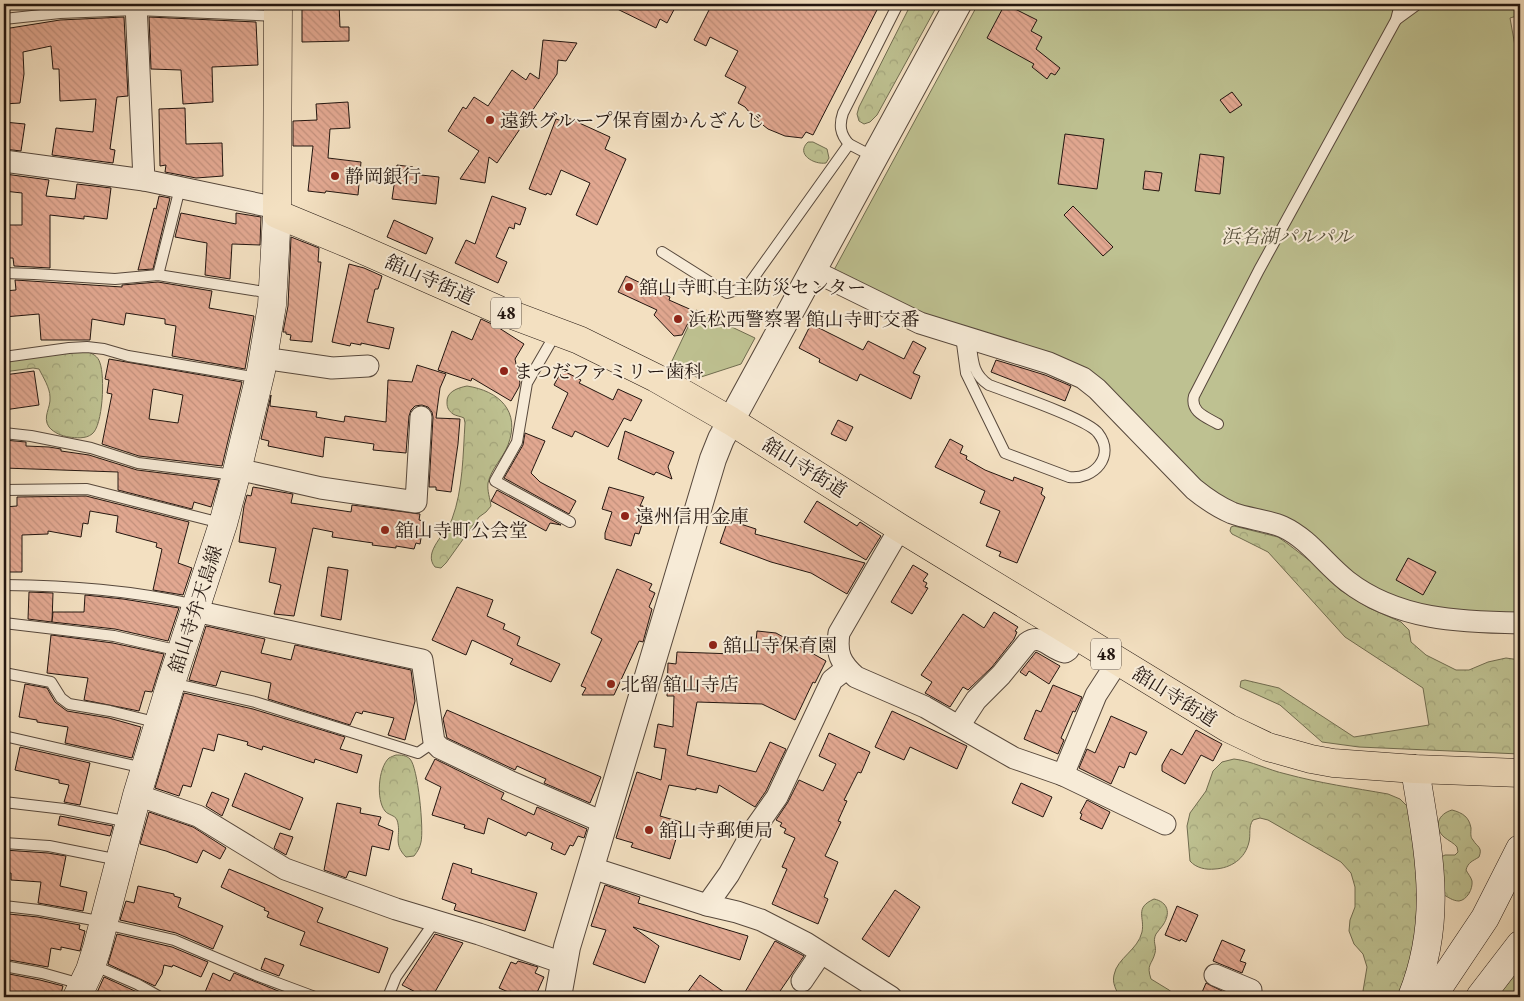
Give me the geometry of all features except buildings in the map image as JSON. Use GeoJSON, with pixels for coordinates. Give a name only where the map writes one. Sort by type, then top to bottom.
{"type":"FeatureCollection","features":[{"type":"Feature","properties":{"kind":"main road"},"geometry":{"type":"LineString","coordinates":[[277,211],[278,10]]}},
{"type":"Feature","properties":{"kind":"main road","name":"舘山寺弁天島線"},"geometry":{"type":"LineString","coordinates":[[84,982],[104,923],[145,768],[223,524],[237,472],[261,368],[272,293],[277,211]]}},
{"type":"Feature","properties":{"kind":"main road","name":"舘山寺街道"},"geometry":{"type":"LineString","coordinates":[[277,211],[499,310],[579,340],[656,378],[731,421],[900,528],[1228,728],[1268,747],[1333,763],[1414,769],[1520,773]]}},
{"type":"Feature","properties":{"kind":"main road"},"geometry":{"type":"LineString","coordinates":[[1412,997],[1427,946],[1432,902],[1429,858],[1414,769]]}},
{"type":"Feature","properties":{"kind":"main road"},"geometry":{"type":"LineString","coordinates":[[1432,997],[1485,918],[1520,850]]}},
{"type":"Feature","properties":{"kind":"main road"},"geometry":{"type":"LineString","coordinates":[[1480,997],[1520,945]]}},
{"type":"Feature","properties":{"kind":"street"},"geometry":{"type":"LineString","coordinates":[[558,997],[563,964],[713,459],[721,439],[958,4]]}},
{"type":"Feature","properties":{"kind":"street"},"geometry":{"type":"LineString","coordinates":[[136,7],[144,180]]}},
{"type":"Feature","properties":{"kind":"street"},"geometry":{"type":"LineString","coordinates":[[4,161],[144,180],[277,211]]}},
{"type":"Feature","properties":{"kind":"street"},"geometry":{"type":"LineString","coordinates":[[812,270],[910,318],[1049,363],[1082,378],[1097,389],[1206,498],[1232,513],[1283,527],[1318,553],[1347,581],[1374,598],[1404,611],[1436,618],[1520,623]]}},
{"type":"Feature","properties":{"kind":"street"},"geometry":{"type":"LineString","coordinates":[[261,368],[368,366]]}},
{"type":"Feature","properties":{"kind":"street"},"geometry":{"type":"LineString","coordinates":[[237,472],[321,488],[416,502],[421,417]]}},
{"type":"Feature","properties":{"kind":"street"},"geometry":{"type":"LineString","coordinates":[[900,528],[839,633],[837,645],[840,658],[846,668],[856,677],[917,703],[1014,758],[1063,775],[1165,824]]}},
{"type":"Feature","properties":{"kind":"street"},"geometry":{"type":"LineString","coordinates":[[195,608],[422,660],[434,742],[440,748],[509,781],[605,822]]}},
{"type":"Feature","properties":{"kind":"street"},"geometry":{"type":"LineString","coordinates":[[959,726],[976,700],[1001,675],[1027,643],[1037,639],[1061,652],[1065,652],[1077,636]]}},
{"type":"Feature","properties":{"kind":"street"},"geometry":{"type":"LineString","coordinates":[[1063,775],[1096,694],[1118,661]]}},
{"type":"Feature","properties":{"kind":"street"},"geometry":{"type":"LineString","coordinates":[[707,904],[729,874],[753,831],[777,797],[832,680],[846,668]]}},
{"type":"Feature","properties":{"kind":"street"},"geometry":{"type":"LineString","coordinates":[[137,796],[198,816],[285,869],[396,909],[479,934],[563,964]]}},
{"type":"Feature","properties":{"kind":"street"},"geometry":{"type":"LineString","coordinates":[[592,868],[761,920],[806,943],[891,997]]}},
{"type":"Feature","properties":{"kind":"street"},"geometry":{"type":"LineString","coordinates":[[802,981],[821,953]]}},
{"type":"Feature","properties":{"kind":"street"},"geometry":{"type":"LineString","coordinates":[[1215,974],[1251,990],[1250,997]]}},
{"type":"Feature","properties":{"kind":"lane"},"geometry":{"type":"LineString","coordinates":[[874,157],[849,144],[843,137],[840,121],[842,113],[898,4]]}},
{"type":"Feature","properties":{"kind":"lane"},"geometry":{"type":"LineString","coordinates":[[1218,424],[1199,414],[1194,409],[1192,402],[1194,396],[1259,270],[1396,20],[1400,4]]}},
{"type":"Feature","properties":{"kind":"lane"},"geometry":{"type":"LineString","coordinates":[[1396,20],[1418,4]]}},
{"type":"Feature","properties":{"kind":"lane"},"geometry":{"type":"LineString","coordinates":[[4,19],[136,7],[278,10]]}},
{"type":"Feature","properties":{"kind":"lane"},"geometry":{"type":"LineString","coordinates":[[662,252],[727,293],[747,287],[849,144]]}},
{"type":"Feature","properties":{"kind":"lane"},"geometry":{"type":"LineString","coordinates":[[158,274],[180,188]]}},
{"type":"Feature","properties":{"kind":"lane"},"geometry":{"type":"LineString","coordinates":[[4,273],[116,280],[158,274],[272,293]]}},
{"type":"Feature","properties":{"kind":"lane"},"geometry":{"type":"LineString","coordinates":[[556,332],[527,383],[517,442],[496,481],[570,522]]}},
{"type":"Feature","properties":{"kind":"lane"},"geometry":{"type":"LineString","coordinates":[[965,337],[975,372],[981,380],[989,385],[1081,421],[1098,433],[1103,442],[1104,452],[1102,461],[1096,469],[1088,475],[1079,478],[1069,477],[1005,453],[966,373],[965,337]]}},
{"type":"Feature","properties":{"kind":"lane"},"geometry":{"type":"LineString","coordinates":[[4,357],[87,347],[104,349],[128,356],[261,368]]}},
{"type":"Feature","properties":{"kind":"lane"},"geometry":{"type":"LineString","coordinates":[[4,433],[31,436],[91,448],[138,463],[237,472]]}},
{"type":"Feature","properties":{"kind":"lane"},"geometry":{"type":"LineString","coordinates":[[4,490],[87,489],[223,524]]}},
{"type":"Feature","properties":{"kind":"lane"},"geometry":{"type":"LineString","coordinates":[[4,585],[71,586],[108,589],[161,597],[195,608]]}},
{"type":"Feature","properties":{"kind":"lane"},"geometry":{"type":"LineString","coordinates":[[4,623],[114,636],[181,652]]}},
{"type":"Feature","properties":{"kind":"lane"},"geometry":{"type":"LineString","coordinates":[[4,673],[51,682],[61,698],[69,704],[110,711],[159,723]]}},
{"type":"Feature","properties":{"kind":"lane"},"geometry":{"type":"LineString","coordinates":[[171,683],[256,702],[418,753],[434,742]]}},
{"type":"Feature","properties":{"kind":"lane"},"geometry":{"type":"LineString","coordinates":[[4,736],[145,768]]}},
{"type":"Feature","properties":{"kind":"lane"},"geometry":{"type":"LineString","coordinates":[[4,802],[64,809],[130,822]]}},
{"type":"Feature","properties":{"kind":"lane"},"geometry":{"type":"LineString","coordinates":[[4,843],[49,846],[120,860]]}},
{"type":"Feature","properties":{"kind":"lane"},"geometry":{"type":"LineString","coordinates":[[4,906],[39,910],[174,940],[256,975],[315,997]]}},
{"type":"Feature","properties":{"kind":"lane"},"geometry":{"type":"LineString","coordinates":[[388,997],[396,978],[435,921]]}},
{"type":"Feature","properties":{"kind":"lane"},"geometry":{"type":"LineString","coordinates":[[4,966],[84,982],[137,984],[160,997]]}},
{"type":"Feature","properties":{"kind":"green space"},"geometry":{"type":"Polygon","coordinates":[[[911,4],[938,4],[877,115],[870,122],[864,124],[859,121],[857,114],[859,107],[911,4]]]}},
{"type":"Feature","properties":{"kind":"green space","name":"浜名湖パルパル"},"geometry":{"type":"Polygon","coordinates":[[[978,4],[1520,4],[1520,15],[1510,18],[1520,74],[1520,614],[1438,609],[1407,602],[1379,590],[1223,497],[1200,481],[1104,382],[1085,370],[1053,354],[924,314],[834,270],[978,4]]]}},
{"type":"Feature","properties":{"kind":"green space"},"geometry":{"type":"Polygon","coordinates":[[[808,142],[813,142],[827,149],[829,158],[826,163],[816,162],[808,158],[804,151],[808,142]]]}},
{"type":"Feature","properties":{"kind":"green space"},"geometry":{"type":"Polygon","coordinates":[[[696,310],[755,338],[741,364],[698,378],[671,363],[696,310]]]}},
{"type":"Feature","properties":{"kind":"green space"},"geometry":{"type":"Polygon","coordinates":[[[86,351],[98,359],[102,369],[103,389],[99,421],[96,429],[90,436],[81,438],[66,437],[53,431],[47,423],[50,394],[39,369],[33,368],[4,372],[4,362],[86,351]]]}},
{"type":"Feature","properties":{"kind":"green space"},"geometry":{"type":"Polygon","coordinates":[[[467,386],[489,393],[504,405],[512,422],[511,433],[506,450],[488,483],[491,506],[479,517],[441,568],[435,567],[431,555],[452,519],[456,508],[462,472],[465,423],[464,418],[454,415],[449,411],[447,399],[453,391],[467,386]]]}},
{"type":"Feature","properties":{"kind":"green space"},"geometry":{"type":"Polygon","coordinates":[[[1234,526],[1278,537],[1310,561],[1340,590],[1369,608],[1401,622],[1409,630],[1411,642],[1426,655],[1456,670],[1469,670],[1488,662],[1506,658],[1520,660],[1520,754],[1359,747],[1322,742],[1280,705],[1240,687],[1241,681],[1245,680],[1279,688],[1354,737],[1429,725],[1423,688],[1345,637],[1268,552],[1232,534],[1230,531],[1231,527],[1234,526]]]}},
{"type":"Feature","properties":{"kind":"green space"},"geometry":{"type":"Polygon","coordinates":[[[402,755],[410,759],[416,774],[422,835],[420,846],[414,856],[406,857],[399,847],[397,820],[385,811],[380,799],[379,784],[382,769],[389,758],[402,755]]]}},
{"type":"Feature","properties":{"kind":"green space"},"geometry":{"type":"Polygon","coordinates":[[[1234,759],[1311,780],[1388,794],[1400,799],[1409,808],[1422,902],[1402,997],[1362,997],[1367,967],[1363,954],[1354,944],[1349,931],[1350,920],[1355,907],[1355,887],[1351,873],[1341,862],[1268,820],[1260,818],[1253,820],[1247,848],[1241,858],[1232,864],[1226,867],[1208,869],[1198,867],[1190,861],[1187,826],[1190,813],[1206,791],[1213,771],[1222,762],[1234,759]]]}},
{"type":"Feature","properties":{"kind":"green space"},"geometry":{"type":"Polygon","coordinates":[[[1452,810],[1467,818],[1471,828],[1471,838],[1480,851],[1479,857],[1469,863],[1466,870],[1472,881],[1470,891],[1465,899],[1459,901],[1444,895],[1441,857],[1455,855],[1458,852],[1457,847],[1441,833],[1438,825],[1443,814],[1452,810]]]}},
{"type":"Feature","properties":{"kind":"green space"},"geometry":{"type":"Polygon","coordinates":[[[1154,899],[1159,900],[1165,905],[1167,916],[1155,937],[1154,957],[1149,967],[1151,979],[1178,997],[1120,997],[1114,981],[1116,969],[1140,938],[1143,927],[1142,909],[1148,902],[1154,899]]]}},
{"type":"Feature","properties":{"kind":"green space"},"geometry":{"type":"Polygon","coordinates":[[[1520,962],[1520,997],[1493,997],[1520,962]]]}},
{"type":"Feature","properties":{"kind":"place","name":"遠鉄グループ保育園かんざんじ"},"geometry":{"type":"Point","coordinates":[490,120]}},
{"type":"Feature","properties":{"kind":"place","name":"静岡銀行"},"geometry":{"type":"Point","coordinates":[335,176]}},
{"type":"Feature","properties":{"kind":"place","name":"舘山寺町自主防災センター"},"geometry":{"type":"Point","coordinates":[629,287]}},
{"type":"Feature","properties":{"kind":"place","name":"浜松西警察署 館山寺町交番"},"geometry":{"type":"Point","coordinates":[678,319]}},
{"type":"Feature","properties":{"kind":"place","name":"まつだファミリー歯科"},"geometry":{"type":"Point","coordinates":[504,371]}},
{"type":"Feature","properties":{"kind":"place","name":"遠州信用金庫"},"geometry":{"type":"Point","coordinates":[625,516]}},
{"type":"Feature","properties":{"kind":"place","name":"舘山寺町公会堂"},"geometry":{"type":"Point","coordinates":[385,530]}},
{"type":"Feature","properties":{"kind":"place","name":"舘山寺保育園"},"geometry":{"type":"Point","coordinates":[713,645]}},
{"type":"Feature","properties":{"kind":"place","name":"北留 舘山寺店"},"geometry":{"type":"Point","coordinates":[611,684]}},
{"type":"Feature","properties":{"kind":"place","name":"舘山寺郵便局"},"geometry":{"type":"Point","coordinates":[649,830]}}]}
